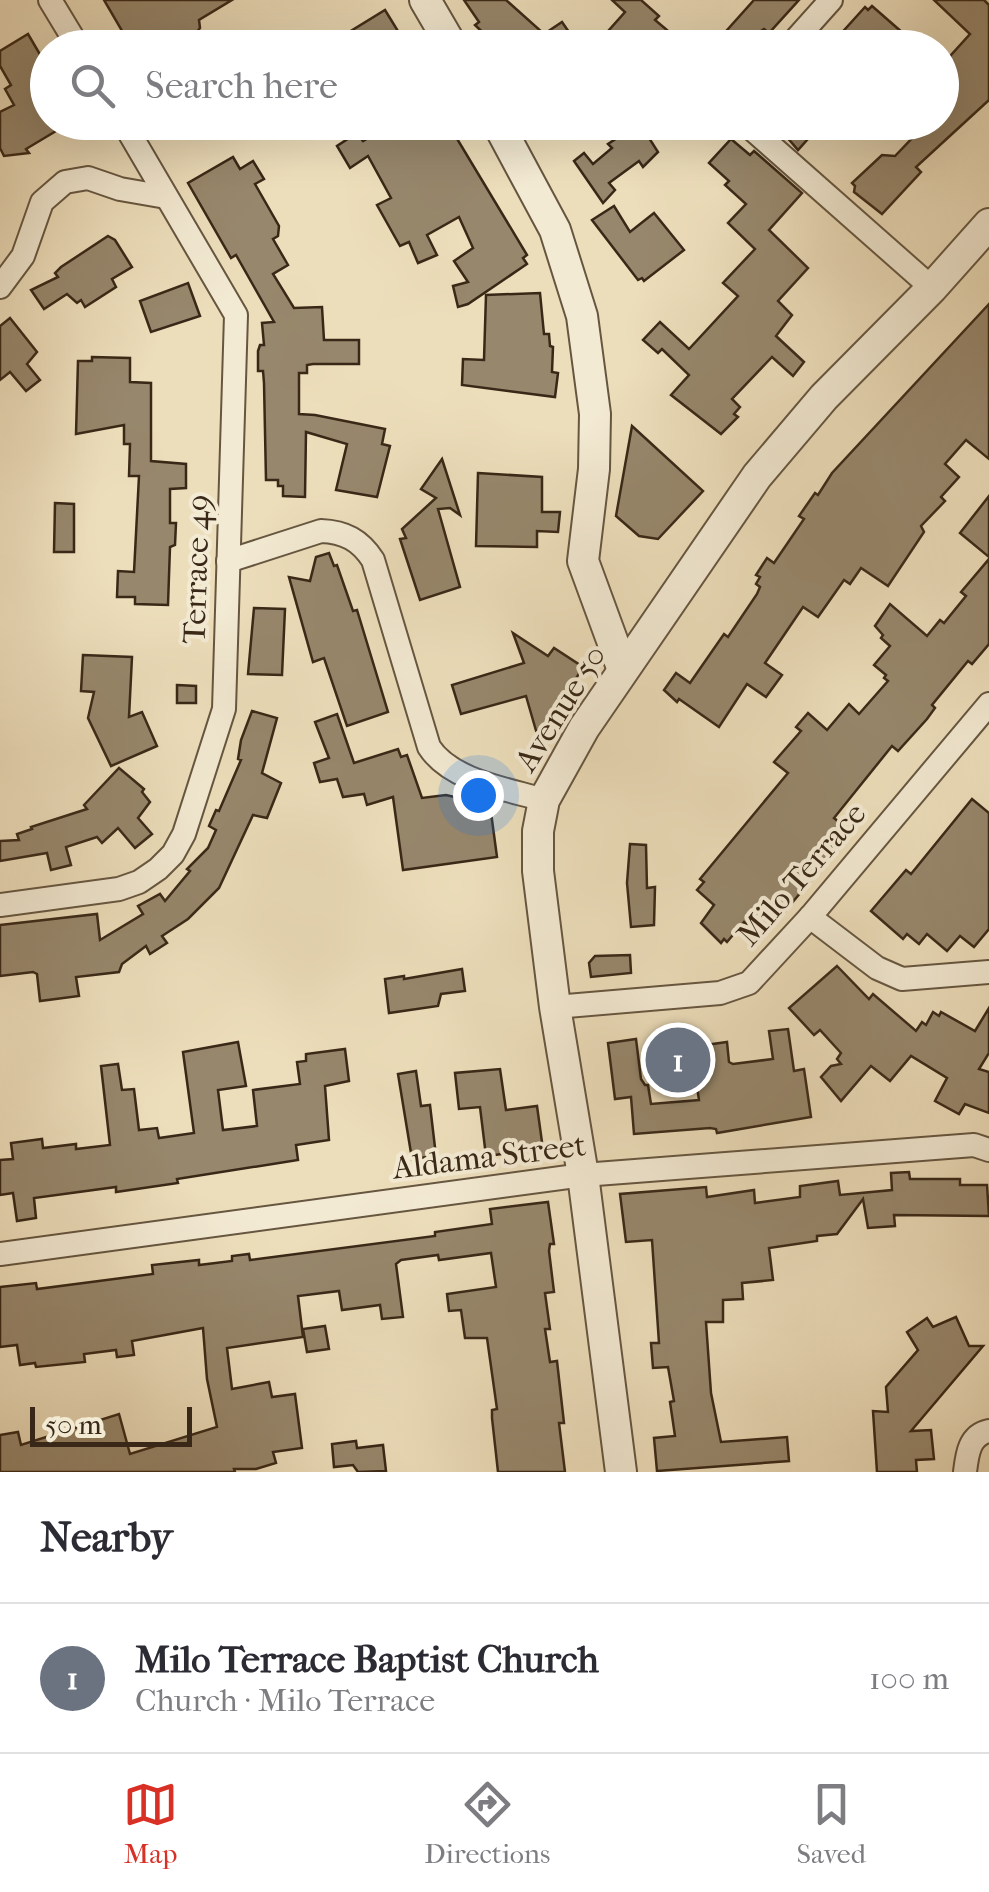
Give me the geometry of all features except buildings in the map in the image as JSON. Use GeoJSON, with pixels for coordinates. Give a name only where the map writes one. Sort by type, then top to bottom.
{"type":"FeatureCollection","features":[{"type":"Feature","properties":{"kind":"street"},"geometry":{"type":"LineString","coordinates":[[50,0],[68,30]]}},
{"type":"Feature","properties":{"kind":"street"},"geometry":{"type":"LineString","coordinates":[[426,0],[443,30]]}},
{"type":"Feature","properties":{"kind":"street"},"geometry":{"type":"LineString","coordinates":[[804,30],[831,0]]}},
{"type":"Feature","properties":{"kind":"street","name":"Terrace 49"},"geometry":{"type":"LineString","coordinates":[[0,905],[120,889],[158,869],[184,834],[224,709],[236,315],[133,140]]}},
{"type":"Feature","properties":{"kind":"street"},"geometry":{"type":"LineString","coordinates":[[507,140],[555,230],[582,316],[595,414],[594,468],[583,561],[623,670]]}},
{"type":"Feature","properties":{"kind":"street"},"geometry":{"type":"LineString","coordinates":[[764,140],[932,288]]}},
{"type":"Feature","properties":{"kind":"street"},"geometry":{"type":"LineString","coordinates":[[0,287],[22,256],[42,202],[65,182],[88,178],[120,189],[166,196]]}},
{"type":"Feature","properties":{"kind":"street","name":"Avenue 50"},"geometry":{"type":"LineString","coordinates":[[621,1472],[538,871],[538,831],[544,800],[584,728],[757,476],[824,397],[989,224]]}},
{"type":"Feature","properties":{"kind":"street"},"geometry":{"type":"LineString","coordinates":[[228,562],[321,531],[352,537],[373,560],[429,747],[438,761],[456,771],[544,800]]}},
{"type":"Feature","properties":{"kind":"street","name":"Milo Terrace"},"geometry":{"type":"LineString","coordinates":[[555,1007],[720,993],[749,983],[989,704]]}},
{"type":"Feature","properties":{"kind":"street"},"geometry":{"type":"LineString","coordinates":[[810,916],[877,968],[902,979],[989,972]]}},
{"type":"Feature","properties":{"kind":"street","name":"Aldama Street"},"geometry":{"type":"LineString","coordinates":[[0,1254],[582,1176],[974,1145],[989,1150]]}},
{"type":"Feature","properties":{"kind":"street"},"geometry":{"type":"LineString","coordinates":[[965,1472],[970,1444],[983,1431],[989,1431]]}},
{"type":"Feature","properties":{"kind":"place","name":"Milo Terrace Baptist Church"},"geometry":{"type":"Point","coordinates":[678,1060]}}]}
